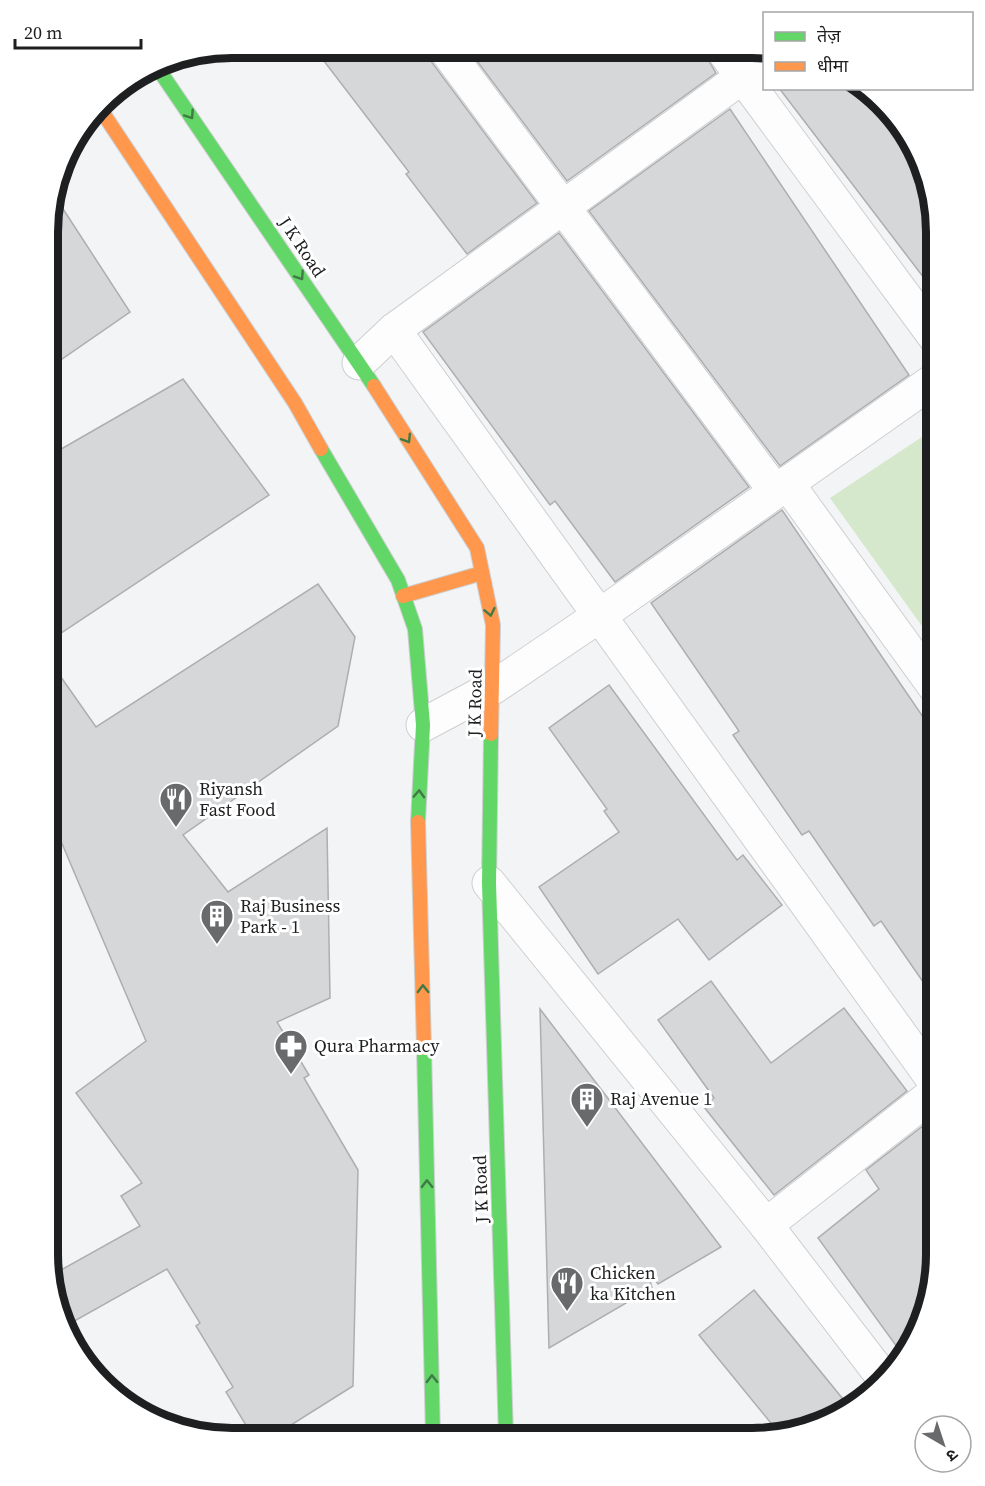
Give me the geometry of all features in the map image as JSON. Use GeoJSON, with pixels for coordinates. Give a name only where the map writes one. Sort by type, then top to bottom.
{"type":"FeatureCollection","features":[{"type":"Feature","properties":{"kind":"main road","name":"J K Road"},"geometry":{"type":"LineString","coordinates":[[162,74],[359,363],[477,548],[493,625],[494,687],[489,883],[506,1428]]}},
{"type":"Feature","properties":{"kind":"main road"},"geometry":{"type":"LineString","coordinates":[[105,115],[295,403],[398,580],[415,629],[423,724],[418,809],[433,1428]]}},
{"type":"Feature","properties":{"kind":"main road"},"geometry":{"type":"LineString","coordinates":[[404,596],[482,573]]}},
{"type":"Feature","properties":{"kind":"street"},"geometry":{"type":"LineString","coordinates":[[453,59],[926,676]]}},
{"type":"Feature","properties":{"kind":"street"},"geometry":{"type":"LineString","coordinates":[[737,59],[753,69],[763,84]]}},
{"type":"Feature","properties":{"kind":"street"},"geometry":{"type":"LineString","coordinates":[[359,363],[394,330],[753,69]]}},
{"type":"Feature","properties":{"kind":"street"},"geometry":{"type":"LineString","coordinates":[[767,90],[926,324]]}},
{"type":"Feature","properties":{"kind":"street"},"geometry":{"type":"LineString","coordinates":[[394,330],[926,1070]]}},
{"type":"Feature","properties":{"kind":"street"},"geometry":{"type":"LineString","coordinates":[[423,724],[494,687],[599,616],[926,386]]}},
{"type":"Feature","properties":{"kind":"street"},"geometry":{"type":"LineString","coordinates":[[489,883],[766,1225],[879,1372]]}},
{"type":"Feature","properties":{"kind":"street"},"geometry":{"type":"LineString","coordinates":[[766,1225],[926,1100]]}},
{"type":"Feature","properties":{"kind":"green space"},"geometry":{"type":"Polygon","coordinates":[[[926,434],[926,632],[830,498],[926,434]]]}},
{"type":"Feature","properties":{"kind":"building"},"geometry":{"type":"Polygon","coordinates":[[[322,59],[430,59],[537,203],[467,254],[406,174],[409,172],[322,59]]]}},
{"type":"Feature","properties":{"kind":"building"},"geometry":{"type":"Polygon","coordinates":[[[476,59],[708,59],[716,73],[567,181],[476,59]]]}},
{"type":"Feature","properties":{"kind":"building"},"geometry":{"type":"Polygon","coordinates":[[[781,90],[853,90],[876,109],[891,126],[913,166],[923,198],[926,221],[926,281],[781,90]]]}},
{"type":"Feature","properties":{"kind":"building"},"geometry":{"type":"Polygon","coordinates":[[[730,109],[909,375],[780,466],[589,211],[730,109]]]}},
{"type":"Feature","properties":{"kind":"building"},"geometry":{"type":"Polygon","coordinates":[[[61,205],[130,312],[59,361],[61,205]]]}},
{"type":"Feature","properties":{"kind":"building"},"geometry":{"type":"Polygon","coordinates":[[[559,233],[749,487],[615,582],[555,501],[550,505],[423,332],[559,233]]]}},
{"type":"Feature","properties":{"kind":"building"},"geometry":{"type":"Polygon","coordinates":[[[183,379],[269,495],[59,634],[59,450],[183,379]]]}},
{"type":"Feature","properties":{"kind":"building"},"geometry":{"type":"Polygon","coordinates":[[[782,510],[926,721],[926,986],[881,921],[874,926],[809,831],[802,835],[733,735],[739,731],[651,603],[782,510]]]}},
{"type":"Feature","properties":{"kind":"building","name":"Raj Business Park - 1"},"geometry":{"type":"Polygon","coordinates":[[[318,584],[355,637],[338,726],[183,835],[228,892],[327,828],[330,998],[277,1022],[309,1075],[304,1078],[358,1170],[353,1386],[286,1428],[248,1428],[226,1392],[233,1387],[196,1326],[200,1323],[167,1269],[73,1322],[64,1299],[60,1271],[140,1226],[121,1196],[142,1183],[76,1093],[146,1041],[59,837],[59,674],[96,727],[318,584]]]}},
{"type":"Feature","properties":{"kind":"building"},"geometry":{"type":"Polygon","coordinates":[[[609,685],[737,860],[743,855],[782,905],[709,960],[678,919],[598,974],[539,887],[619,832],[604,811],[607,809],[549,728],[609,685]]]}},
{"type":"Feature","properties":{"kind":"building"},"geometry":{"type":"Polygon","coordinates":[[[711,981],[771,1063],[844,1008],[907,1091],[774,1195],[704,1107],[714,1098],[658,1020],[711,981]]]}},
{"type":"Feature","properties":{"kind":"building","name":"Raj Avenue 1"},"geometry":{"type":"Polygon","coordinates":[[[540,1009],[721,1247],[658,1284],[647,1270],[652,1288],[549,1348],[540,1009]]]}},
{"type":"Feature","properties":{"kind":"building"},"geometry":{"type":"Polygon","coordinates":[[[926,1124],[926,1265],[917,1310],[909,1331],[898,1348],[818,1238],[879,1189],[866,1170],[926,1124]]]}},
{"type":"Feature","properties":{"kind":"building"},"geometry":{"type":"Polygon","coordinates":[[[754,1290],[845,1401],[798,1422],[773,1426],[699,1335],[754,1290]]]}},
{"type":"Feature","properties":{"kind":"traffic: fast"},"geometry":{"type":"LineString","coordinates":[[162,74],[374,386]]}},
{"type":"Feature","properties":{"kind":"traffic: fast"},"geometry":{"type":"LineString","coordinates":[[321,449],[398,580],[415,629],[423,725],[418,822]]}},
{"type":"Feature","properties":{"kind":"traffic: fast"},"geometry":{"type":"LineString","coordinates":[[491,734],[489,883],[506,1428]]}},
{"type":"Feature","properties":{"kind":"traffic: fast"},"geometry":{"type":"LineString","coordinates":[[424,1048],[433,1428]]}},
{"type":"Feature","properties":{"kind":"traffic: slow"},"geometry":{"type":"LineString","coordinates":[[105,115],[295,403],[321,449]]}},
{"type":"Feature","properties":{"kind":"traffic: slow"},"geometry":{"type":"LineString","coordinates":[[374,386],[477,548],[493,625],[491,734]]}},
{"type":"Feature","properties":{"kind":"traffic: slow"},"geometry":{"type":"LineString","coordinates":[[403,596],[482,573]]}},
{"type":"Feature","properties":{"kind":"traffic: slow"},"geometry":{"type":"LineString","coordinates":[[418,822],[424,1048]]}},
{"type":"Feature","properties":{"kind":"place","name":"Riyansh Fast Food"},"geometry":{"type":"Point","coordinates":[176,828]}},
{"type":"Feature","properties":{"kind":"place","name":"Raj Business Park - 1"},"geometry":{"type":"Point","coordinates":[217,945]}},
{"type":"Feature","properties":{"kind":"place","name":"Qura Pharmacy"},"geometry":{"type":"Point","coordinates":[291,1075]}},
{"type":"Feature","properties":{"kind":"place","name":"Raj Avenue 1"},"geometry":{"type":"Point","coordinates":[587,1128]}},
{"type":"Feature","properties":{"kind":"place","name":"Chicken ka Kitchen"},"geometry":{"type":"Point","coordinates":[567,1312]}}]}
